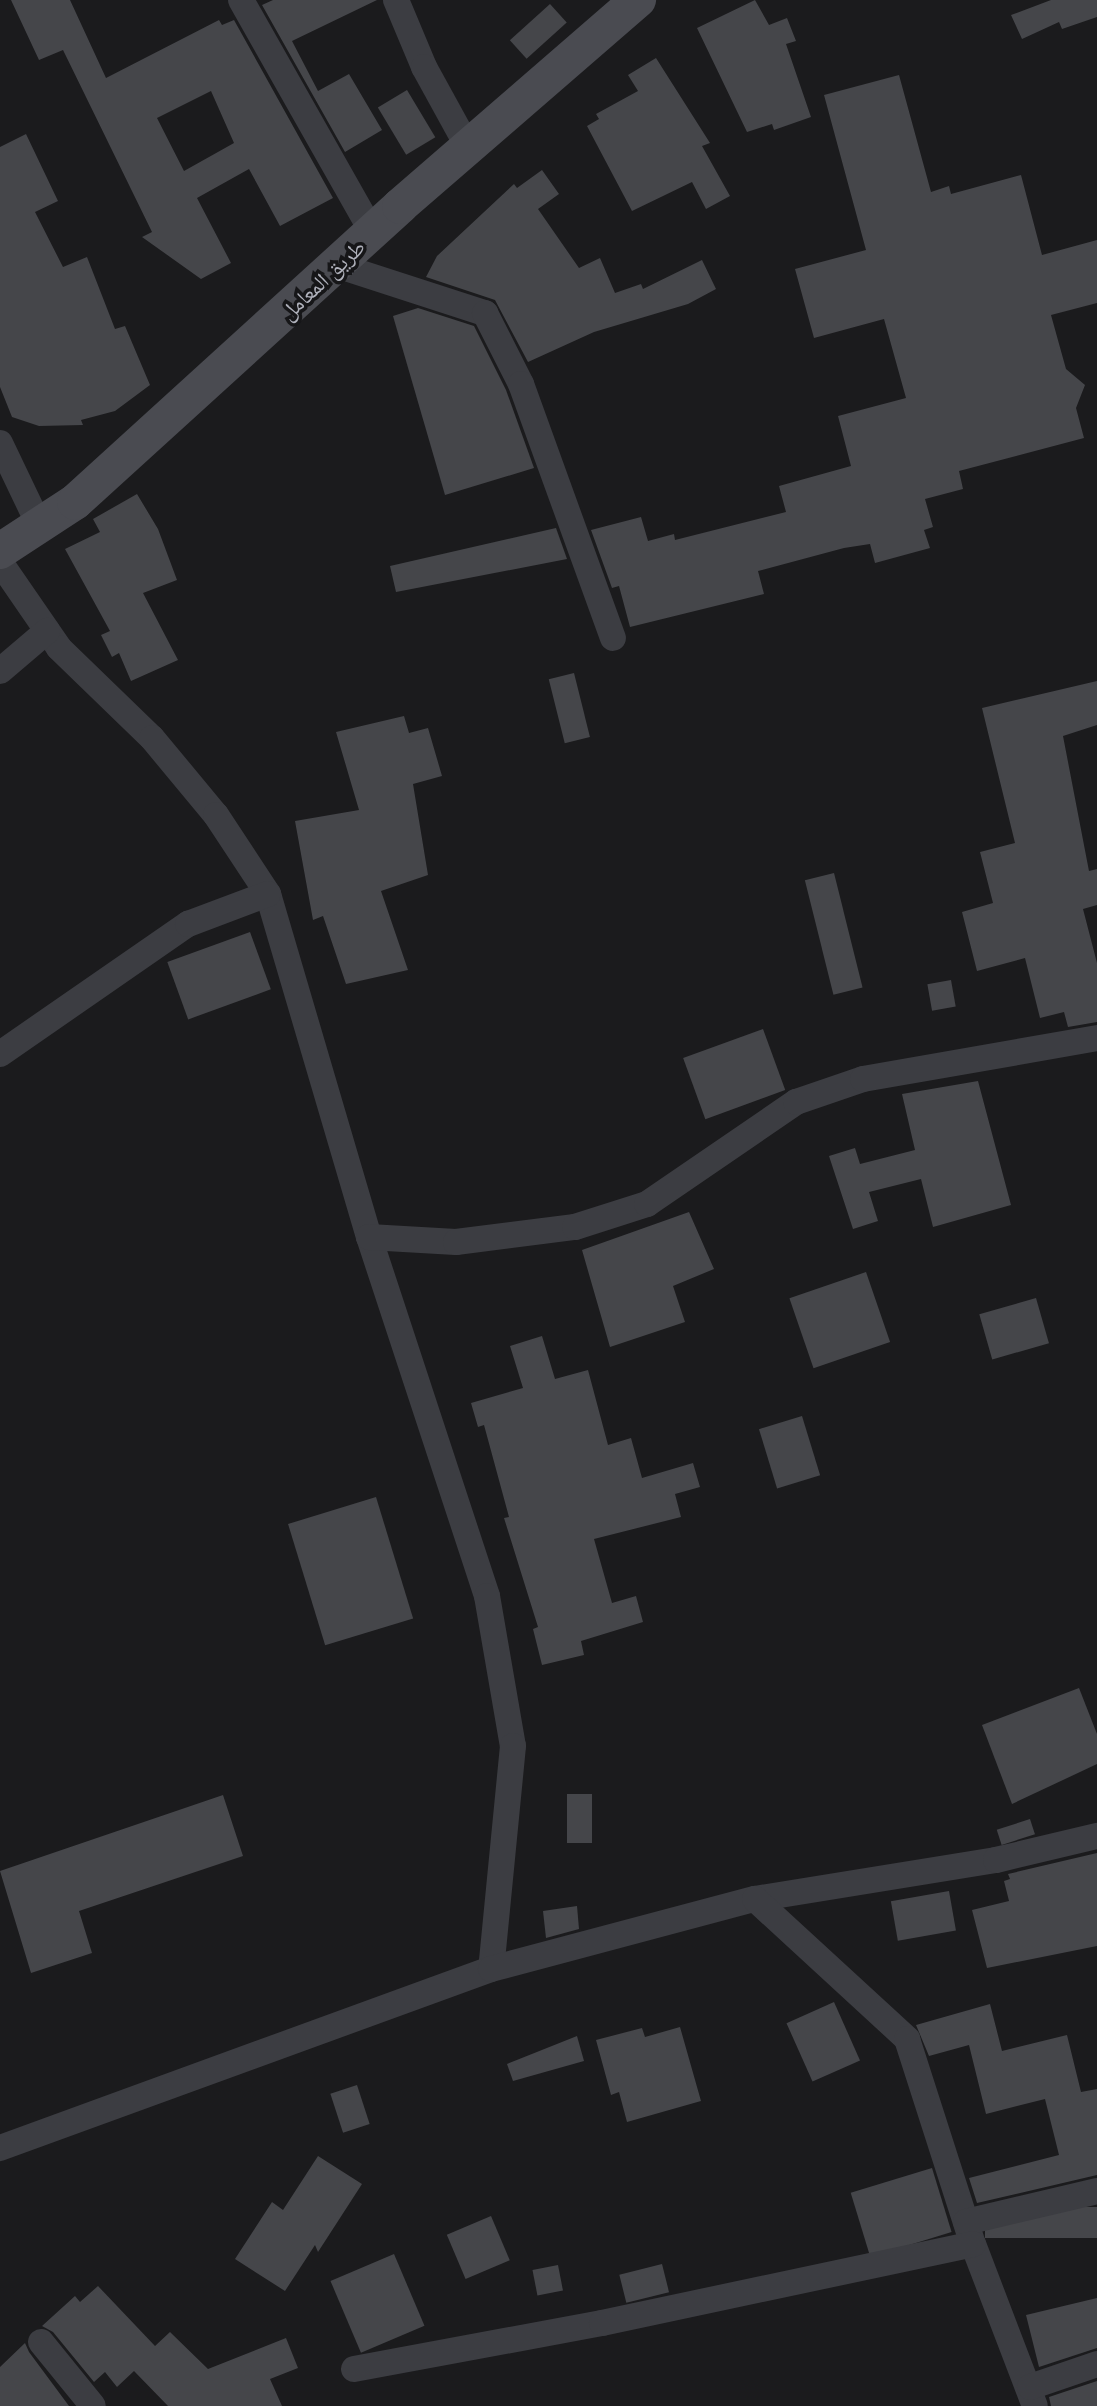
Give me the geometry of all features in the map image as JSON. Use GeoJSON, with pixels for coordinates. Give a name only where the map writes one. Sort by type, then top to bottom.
{"type":"FeatureCollection","features":[{"type":"Feature","properties":{"kind":"main road","name":"طريق المعامل"},"geometry":{"type":"LineString","coordinates":[[0,551],[40,527],[228,368],[372,232],[638,0]]}},
{"type":"Feature","properties":{"kind":"street"},"geometry":{"type":"LineString","coordinates":[[241,0],[372,232]]}},
{"type":"Feature","properties":{"kind":"street"},"geometry":{"type":"LineString","coordinates":[[396,0],[424,67],[468,147]]}},
{"type":"Feature","properties":{"kind":"street"},"geometry":{"type":"LineString","coordinates":[[336,265],[485,313],[521,384],[613,638]]}},
{"type":"Feature","properties":{"kind":"street"},"geometry":{"type":"LineString","coordinates":[[0,443],[40,527]]}},
{"type":"Feature","properties":{"kind":"street"},"geometry":{"type":"LineString","coordinates":[[0,562],[47,631],[152,738],[216,815],[268,894],[369,1237],[487,1596],[501,1663],[513,1746],[491,1969]]}},
{"type":"Feature","properties":{"kind":"street"},"geometry":{"type":"LineString","coordinates":[[0,671],[47,631]]}},
{"type":"Feature","properties":{"kind":"street"},"geometry":{"type":"LineString","coordinates":[[0,1054],[188,924],[268,894]]}},
{"type":"Feature","properties":{"kind":"street"},"geometry":{"type":"LineString","coordinates":[[369,1237],[456,1242],[575,1227],[647,1204],[796,1102],[863,1079],[1097,1038]]}},
{"type":"Feature","properties":{"kind":"street"},"geometry":{"type":"LineString","coordinates":[[0,2148],[491,1969],[755,1899],[996,1860],[1097,1836]]}},
{"type":"Feature","properties":{"kind":"street"},"geometry":{"type":"LineString","coordinates":[[755,1899],[907,2039],[969,2233],[1033,2397],[1097,2364]]}},
{"type":"Feature","properties":{"kind":"street"},"geometry":{"type":"LineString","coordinates":[[354,2369],[602,2323],[969,2233],[1097,2191]]}},
{"type":"Feature","properties":{"kind":"street"},"geometry":{"type":"LineString","coordinates":[[41,2342],[93,2406]]}},
{"type":"Feature","properties":{"kind":"building"},"geometry":{"type":"Polygon","coordinates":[[[11,0],[70,0],[106,78],[219,20],[222,25],[234,20],[333,198],[280,226],[249,169],[197,198],[231,263],[201,279],[142,237],[152,232],[63,50],[39,60],[11,0]],[[211,91],[157,118],[184,171],[234,143],[211,91]]]}},
{"type":"Feature","properties":{"kind":"building"},"geometry":{"type":"Polygon","coordinates":[[[273,0],[377,0],[292,41],[318,91],[349,74],[382,130],[345,152],[262,5],[273,0]]]}},
{"type":"Feature","properties":{"kind":"building"},"geometry":{"type":"Polygon","coordinates":[[[755,0],[769,25],[787,18],[796,41],[786,44],[811,117],[774,130],[772,124],[747,132],[697,28],[755,0]]]}},
{"type":"Feature","properties":{"kind":"building"},"geometry":{"type":"Polygon","coordinates":[[[1051,0],[1097,0],[1097,17],[1062,29],[1059,22],[1022,39],[1011,15],[1051,0]]]}},
{"type":"Feature","properties":{"kind":"building"},"geometry":{"type":"Polygon","coordinates":[[[550,4],[567,23],[527,59],[510,40],[550,4]]]}},
{"type":"Feature","properties":{"kind":"building"},"geometry":{"type":"Polygon","coordinates":[[[656,58],[710,143],[702,146],[730,196],[706,209],[692,182],[632,211],[587,126],[599,119],[596,114],[638,91],[628,75],[656,58]]]}},
{"type":"Feature","properties":{"kind":"building"},"geometry":{"type":"Polygon","coordinates":[[[899,75],[931,192],[949,186],[951,194],[1021,175],[1042,255],[1097,240],[1097,303],[1051,315],[1066,369],[1085,385],[1076,408],[1084,438],[959,471],[963,489],[925,499],[933,527],[924,530],[930,548],[875,563],[870,544],[844,548],[758,571],[764,594],[630,627],[619,586],[612,588],[591,530],[641,517],[648,541],[674,534],[675,540],[786,512],[779,486],[851,466],[838,416],[906,398],[884,319],[814,338],[795,269],[866,250],[824,95],[899,75]]]}},
{"type":"Feature","properties":{"kind":"building"},"geometry":{"type":"Polygon","coordinates":[[[407,90],[435,137],[406,155],[378,108],[407,90]]]}},
{"type":"Feature","properties":{"kind":"building"},"geometry":{"type":"Polygon","coordinates":[[[26,134],[58,201],[35,212],[63,267],[87,257],[115,329],[125,326],[150,385],[115,411],[81,420],[83,425],[39,426],[12,417],[0,387],[0,147],[26,134]]]}},
{"type":"Feature","properties":{"kind":"building"},"geometry":{"type":"Polygon","coordinates":[[[542,170],[559,194],[538,209],[579,268],[600,258],[615,293],[641,284],[643,289],[702,260],[716,289],[688,304],[594,332],[528,362],[495,300],[426,277],[437,256],[514,184],[517,188],[542,170]]]}},
{"type":"Feature","properties":{"kind":"building"},"geometry":{"type":"Polygon","coordinates":[[[418,308],[474,326],[506,390],[534,468],[445,495],[393,316],[418,308]]]}},
{"type":"Feature","properties":{"kind":"building"},"geometry":{"type":"Polygon","coordinates":[[[137,494],[158,529],[177,580],[143,593],[178,660],[131,681],[119,653],[112,657],[101,635],[110,631],[65,549],[100,532],[93,519],[137,494]]]}},
{"type":"Feature","properties":{"kind":"building"},"geometry":{"type":"Polygon","coordinates":[[[556,528],[567,559],[396,592],[390,566],[556,528]]]}},
{"type":"Feature","properties":{"kind":"building"},"geometry":{"type":"Polygon","coordinates":[[[574,673],[590,737],[565,743],[549,679],[574,673]]]}},
{"type":"Feature","properties":{"kind":"building"},"geometry":{"type":"Polygon","coordinates":[[[1097,681],[1097,725],[1063,736],[1089,871],[1097,869],[1097,905],[1083,909],[1097,963],[1097,1022],[1068,1027],[1064,1012],[1040,1018],[1025,958],[977,971],[962,912],[993,903],[980,852],[1015,843],[982,708],[1097,681]]]}},
{"type":"Feature","properties":{"kind":"building"},"geometry":{"type":"Polygon","coordinates":[[[404,716],[409,733],[428,728],[442,776],[413,784],[428,875],[381,891],[408,970],[346,984],[323,916],[313,920],[295,821],[359,810],[336,732],[404,716]]]}},
{"type":"Feature","properties":{"kind":"building"},"geometry":{"type":"Polygon","coordinates":[[[834,873],[863,987],[833,995],[805,880],[834,873]]]}},
{"type":"Feature","properties":{"kind":"building"},"geometry":{"type":"Polygon","coordinates":[[[250,932],[271,989],[188,1019],[167,962],[250,932]]]}},
{"type":"Feature","properties":{"kind":"building"},"geometry":{"type":"Polygon","coordinates":[[[951,980],[956,1007],[932,1011],[927,984],[951,980]]]}},
{"type":"Feature","properties":{"kind":"building"},"geometry":{"type":"Polygon","coordinates":[[[763,1029],[785,1090],[705,1119],[683,1058],[763,1029]]]}},
{"type":"Feature","properties":{"kind":"building"},"geometry":{"type":"Polygon","coordinates":[[[978,1081],[1011,1205],[933,1227],[921,1179],[869,1192],[878,1221],[853,1229],[829,1156],[855,1148],[860,1164],[915,1150],[902,1094],[978,1081]]]}},
{"type":"Feature","properties":{"kind":"building"},"geometry":{"type":"Polygon","coordinates":[[[689,1212],[714,1269],[673,1286],[685,1322],[610,1347],[582,1250],[689,1212]]]}},
{"type":"Feature","properties":{"kind":"building"},"geometry":{"type":"Polygon","coordinates":[[[866,1272],[890,1342],[814,1368],[789,1298],[866,1272]]]}},
{"type":"Feature","properties":{"kind":"building"},"geometry":{"type":"Polygon","coordinates":[[[1036,1298],[1049,1343],[992,1359],[979,1314],[1036,1298]]]}},
{"type":"Feature","properties":{"kind":"building"},"geometry":{"type":"Polygon","coordinates":[[[542,1336],[555,1379],[588,1370],[608,1445],[631,1438],[642,1478],[693,1463],[700,1487],[675,1494],[681,1517],[594,1539],[612,1603],[636,1596],[643,1622],[581,1641],[584,1655],[542,1665],[533,1629],[538,1627],[504,1518],[509,1517],[484,1425],[478,1427],[471,1403],[523,1388],[510,1346],[542,1336]]]}},
{"type":"Feature","properties":{"kind":"building"},"geometry":{"type":"Polygon","coordinates":[[[802,1416],[820,1475],[777,1488],[759,1429],[802,1416]]]}},
{"type":"Feature","properties":{"kind":"building"},"geometry":{"type":"Polygon","coordinates":[[[376,1497],[413,1618],[325,1645],[288,1524],[376,1497]]]}},
{"type":"Feature","properties":{"kind":"building"},"geometry":{"type":"Polygon","coordinates":[[[1079,1688],[1097,1734],[1097,1764],[1012,1804],[982,1725],[1079,1688]]]}},
{"type":"Feature","properties":{"kind":"building"},"geometry":{"type":"Polygon","coordinates":[[[567,1794],[592,1794],[592,1843],[567,1843],[567,1794]]]}},
{"type":"Feature","properties":{"kind":"building"},"geometry":{"type":"Polygon","coordinates":[[[223,1795],[243,1856],[79,1911],[92,1953],[31,1973],[0,1871],[223,1795]]]}},
{"type":"Feature","properties":{"kind":"building"},"geometry":{"type":"Polygon","coordinates":[[[1030,1819],[1035,1834],[1002,1845],[997,1830],[1030,1819]]]}},
{"type":"Feature","properties":{"kind":"building"},"geometry":{"type":"Polygon","coordinates":[[[1097,1853],[1097,1946],[987,1968],[972,1910],[1009,1901],[1004,1881],[1010,1879],[1008,1874],[1097,1853]]]}},
{"type":"Feature","properties":{"kind":"building"},"geometry":{"type":"Polygon","coordinates":[[[949,1891],[956,1930],[898,1941],[891,1901],[949,1891]]]}},
{"type":"Feature","properties":{"kind":"building"},"geometry":{"type":"Polygon","coordinates":[[[577,1906],[579,1929],[546,1938],[543,1911],[577,1906]]]}},
{"type":"Feature","properties":{"kind":"building"},"geometry":{"type":"Polygon","coordinates":[[[834,2002],[860,2060],[813,2082],[786,2023],[834,2002]]]}},
{"type":"Feature","properties":{"kind":"building"},"geometry":{"type":"Polygon","coordinates":[[[990,2004],[1002,2051],[1067,2035],[1081,2092],[1097,2089],[1097,2175],[977,2203],[969,2178],[1059,2155],[1045,2099],[986,2114],[969,2045],[929,2056],[916,2025],[990,2004]]]}},
{"type":"Feature","properties":{"kind":"building"},"geometry":{"type":"Polygon","coordinates":[[[680,2027],[701,2101],[627,2122],[619,2092],[611,2095],[596,2040],[642,2028],[645,2037],[680,2027]]]}},
{"type":"Feature","properties":{"kind":"building"},"geometry":{"type":"Polygon","coordinates":[[[577,2036],[584,2061],[513,2081],[507,2064],[577,2036]]]}},
{"type":"Feature","properties":{"kind":"building"},"geometry":{"type":"Polygon","coordinates":[[[357,2085],[370,2124],[343,2133],[330,2094],[357,2085]]]}},
{"type":"Feature","properties":{"kind":"building"},"geometry":{"type":"Polygon","coordinates":[[[318,2156],[362,2184],[318,2252],[315,2245],[285,2291],[235,2259],[272,2202],[283,2210],[318,2156]]]}},
{"type":"Feature","properties":{"kind":"building"},"geometry":{"type":"Polygon","coordinates":[[[932,2168],[952,2232],[870,2257],[851,2193],[932,2168]]]}},
{"type":"Feature","properties":{"kind":"building"},"geometry":{"type":"Polygon","coordinates":[[[985,2207],[1097,2207],[1097,2238],[985,2238],[985,2207]]]}},
{"type":"Feature","properties":{"kind":"building"},"geometry":{"type":"Polygon","coordinates":[[[491,2216],[510,2260],[466,2279],[447,2235],[491,2216]]]}},
{"type":"Feature","properties":{"kind":"building"},"geometry":{"type":"Polygon","coordinates":[[[394,2254],[424,2326],[361,2353],[330,2281],[394,2254]]]}},
{"type":"Feature","properties":{"kind":"building"},"geometry":{"type":"Polygon","coordinates":[[[662,2264],[669,2292],[626,2303],[619,2275],[662,2264]]]}},
{"type":"Feature","properties":{"kind":"building"},"geometry":{"type":"Polygon","coordinates":[[[558,2265],[563,2291],[537,2295],[532,2270],[558,2265]]]}},
{"type":"Feature","properties":{"kind":"building"},"geometry":{"type":"Polygon","coordinates":[[[98,2286],[155,2346],[170,2332],[208,2369],[286,2338],[298,2368],[270,2379],[282,2406],[168,2406],[134,2371],[117,2387],[105,2372],[94,2382],[53,2332],[42,2326],[75,2296],[80,2302],[98,2286]]]}},
{"type":"Feature","properties":{"kind":"building"},"geometry":{"type":"Polygon","coordinates":[[[1097,2298],[1097,2348],[1039,2367],[1026,2315],[1097,2298]]]}},
{"type":"Feature","properties":{"kind":"building"},"geometry":{"type":"Polygon","coordinates":[[[25,2343],[69,2406],[0,2406],[0,2367],[25,2343]]]}},
{"type":"Feature","properties":{"kind":"building"},"geometry":{"type":"Polygon","coordinates":[[[1097,2381],[1097,2406],[1051,2406],[1049,2397],[1097,2381]]]}}]}
